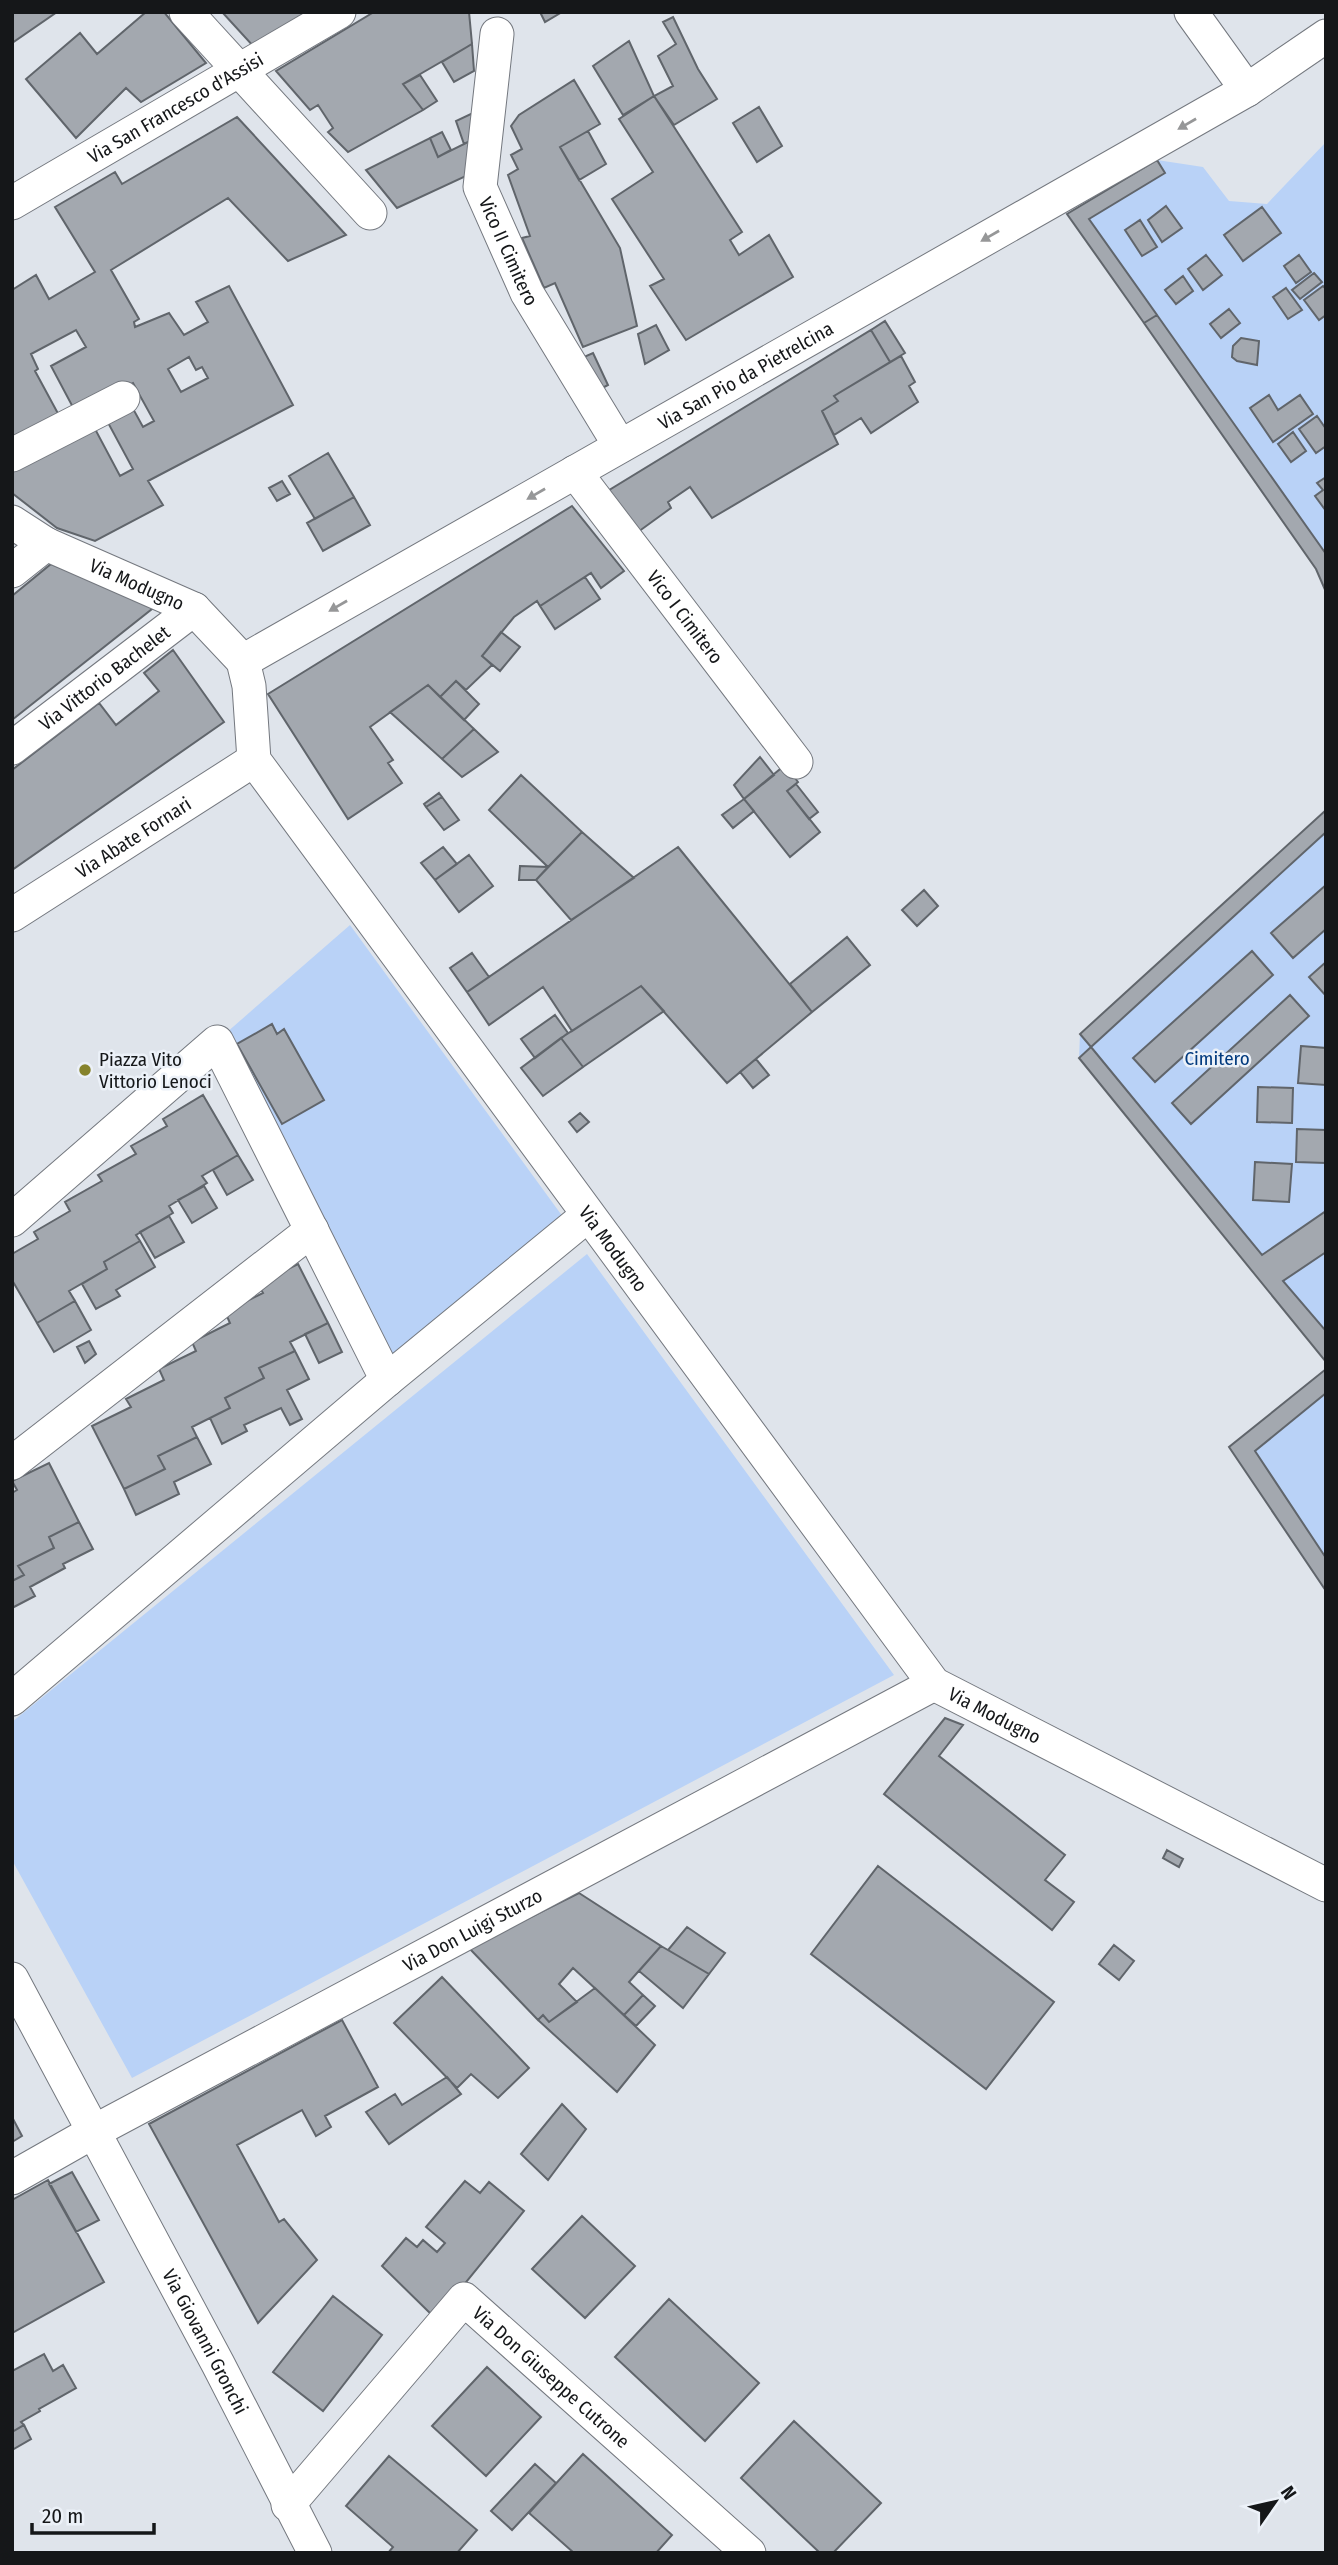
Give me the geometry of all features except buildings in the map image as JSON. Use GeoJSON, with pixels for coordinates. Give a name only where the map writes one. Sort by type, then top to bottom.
{"type":"FeatureCollection","features":[{"type":"Feature","properties":{"kind":"street"},"geometry":{"type":"LineString","coordinates":[[186,12],[370,213]]}},
{"type":"Feature","properties":{"kind":"street","name":"Via San Francesco d'Assisi"},"geometry":{"type":"LineString","coordinates":[[12,203],[339,12]]}},
{"type":"Feature","properties":{"kind":"street"},"geometry":{"type":"LineString","coordinates":[[1191,12],[1247,90]]}},
{"type":"Feature","properties":{"kind":"street","name":"Vico II Cimitero"},"geometry":{"type":"LineString","coordinates":[[496,34],[480,187],[527,293],[621,446]]}},
{"type":"Feature","properties":{"kind":"street","name":"Via San Pio da Pietrelcina"},"geometry":{"type":"LineString","coordinates":[[243,660],[1247,90],[1326,36]]}},
{"type":"Feature","properties":{"kind":"street"},"geometry":{"type":"LineString","coordinates":[[12,455],[122,398]]}},
{"type":"Feature","properties":{"kind":"street","name":"Vico I Cimitero"},"geometry":{"type":"LineString","coordinates":[[575,472],[796,762]]}},
{"type":"Feature","properties":{"kind":"street","name":"Via Modugno"},"geometry":{"type":"LineString","coordinates":[[12,522],[46,544],[194,609],[243,660]]}},
{"type":"Feature","properties":{"kind":"street"},"geometry":{"type":"LineString","coordinates":[[12,571],[46,544]]}},
{"type":"Feature","properties":{"kind":"street","name":"Via Vittorio Bachelet"},"geometry":{"type":"LineString","coordinates":[[12,748],[194,609]]}},
{"type":"Feature","properties":{"kind":"street"},"geometry":{"type":"LineString","coordinates":[[243,660],[248,686],[254,760]]}},
{"type":"Feature","properties":{"kind":"street","name":"Via Modugno"},"geometry":{"type":"LineString","coordinates":[[254,760],[934,1684],[1326,1885]]}},
{"type":"Feature","properties":{"kind":"street","name":"Via Abate Fornari"},"geometry":{"type":"LineString","coordinates":[[12,915],[254,760]]}},
{"type":"Feature","properties":{"kind":"street"},"geometry":{"type":"LineString","coordinates":[[12,1220],[217,1042],[387,1380]]}},
{"type":"Feature","properties":{"kind":"street"},"geometry":{"type":"LineString","coordinates":[[12,1699],[387,1380],[588,1215]]}},
{"type":"Feature","properties":{"kind":"street"},"geometry":{"type":"LineString","coordinates":[[12,1463],[313,1230]]}},
{"type":"Feature","properties":{"kind":"street","name":"Via Don Luigi Sturzo"},"geometry":{"type":"LineString","coordinates":[[12,2178],[93,2132],[934,1684]]}},
{"type":"Feature","properties":{"kind":"street","name":"Via Giovanni Gronchi"},"geometry":{"type":"LineString","coordinates":[[12,1979],[218,2364],[314,2553]]}},
{"type":"Feature","properties":{"kind":"street","name":"Via Don Giuseppe Cutrone"},"geometry":{"type":"LineString","coordinates":[[288,2505],[464,2298],[749,2553]]}},
{"type":"Feature","properties":{"kind":"green space"},"geometry":{"type":"Polygon","coordinates":[[[1326,142],[1326,592],[1316,569],[1067,214],[1157,160],[1203,167],[1229,201],[1267,204],[1326,142]]]}},
{"type":"Feature","properties":{"kind":"green space","name":"Cimitero"},"geometry":{"type":"Polygon","coordinates":[[[1326,810],[1326,1362],[1079,1058],[1080,1034],[1326,810]]]}},
{"type":"Feature","properties":{"kind":"green space"},"geometry":{"type":"Polygon","coordinates":[[[350,925],[563,1217],[391,1360],[226,1033],[350,925]]]}},
{"type":"Feature","properties":{"kind":"green space"},"geometry":{"type":"Polygon","coordinates":[[[587,1254],[894,1675],[132,2078],[12,1860],[12,1722],[587,1254]]]}},
{"type":"Feature","properties":{"kind":"green space"},"geometry":{"type":"Polygon","coordinates":[[[1326,1369],[1326,1592],[1229,1447],[1326,1369]]]}},
{"type":"Feature","properties":{"kind":"place","name":"Piazza Vito Vittorio Lenoci"},"geometry":{"type":"Point","coordinates":[85,1070]}}]}
